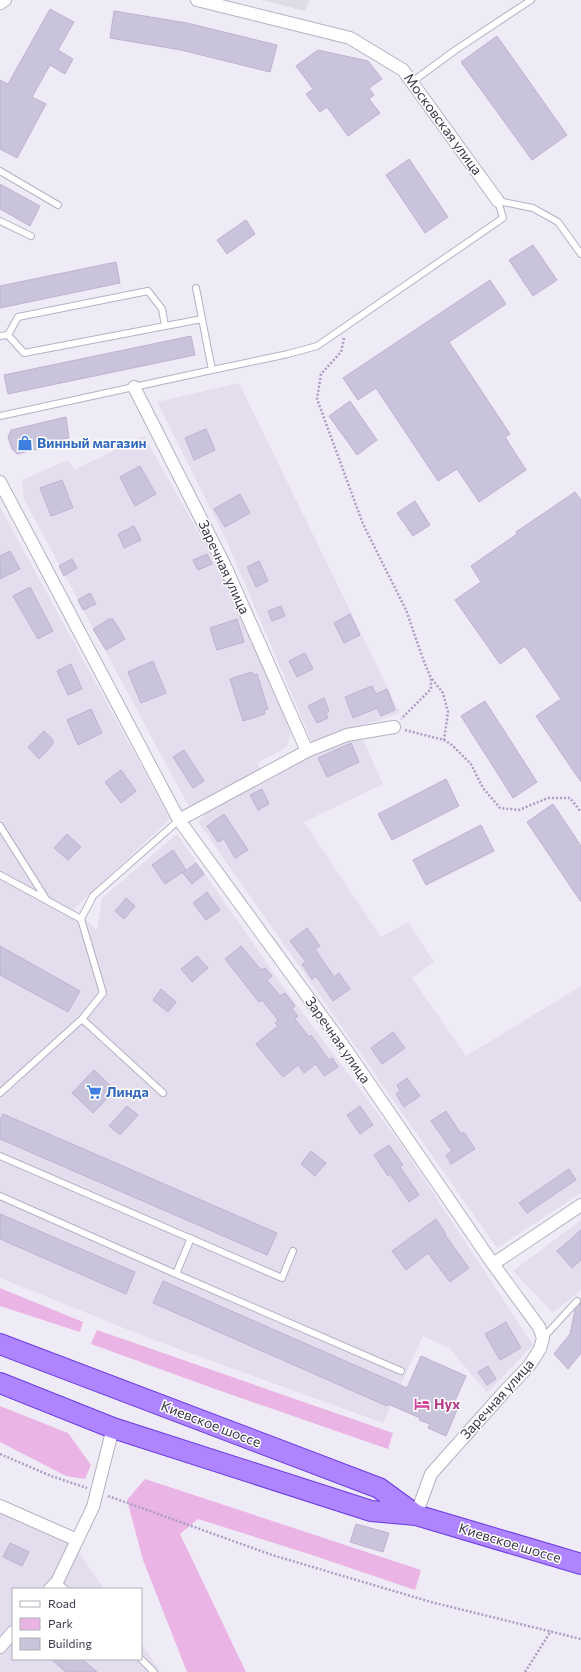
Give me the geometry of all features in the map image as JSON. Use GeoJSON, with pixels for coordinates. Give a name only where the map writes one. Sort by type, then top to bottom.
{"type":"FeatureCollection","features":[{"type":"Feature","properties":{"kind":"highway","name":"Киевское шоссе"},"geometry":{"type":"LineString","coordinates":[[0,1344],[379,1488],[416,1515]]}},
{"type":"Feature","properties":{"kind":"highway","name":"Киевское шоссе"},"geometry":{"type":"LineString","coordinates":[[0,1383],[113,1428],[371,1511],[416,1515],[580,1564]]}},
{"type":"Feature","properties":{"kind":"street"},"geometry":{"type":"LineString","coordinates":[[0,3],[5,0]]}},
{"type":"Feature","properties":{"kind":"street","name":"Московская улица"},"geometry":{"type":"LineString","coordinates":[[197,0],[350,38],[404,70],[498,201]]}},
{"type":"Feature","properties":{"kind":"street","name":"Заречная улица"},"geometry":{"type":"LineString","coordinates":[[134,387],[225,566],[307,751]]}},
{"type":"Feature","properties":{"kind":"street","name":"Заречная улица"},"geometry":{"type":"LineString","coordinates":[[0,482],[179,820],[340,1041],[538,1327],[543,1338],[540,1350],[529,1366],[431,1474],[416,1515]]}},
{"type":"Feature","properties":{"kind":"street"},"geometry":{"type":"LineString","coordinates":[[179,820],[307,751],[347,735],[394,727]]}},
{"type":"Feature","properties":{"kind":"street"},"geometry":{"type":"LineString","coordinates":[[493,1264],[581,1205]]}},
{"type":"Feature","properties":{"kind":"street"},"geometry":{"type":"LineString","coordinates":[[57,1586],[93,1507],[113,1428]]}},
{"type":"Feature","properties":{"kind":"street"},"geometry":{"type":"LineString","coordinates":[[0,1506],[78,1540]]}},
{"type":"Feature","properties":{"kind":"street"},"geometry":{"type":"LineString","coordinates":[[0,1647],[12,1633]]}},
{"type":"Feature","properties":{"kind":"lane"},"geometry":{"type":"LineString","coordinates":[[412,82],[454,51],[532,0]]}},
{"type":"Feature","properties":{"kind":"lane"},"geometry":{"type":"LineString","coordinates":[[0,171],[58,205]]}},
{"type":"Feature","properties":{"kind":"lane"},"geometry":{"type":"LineString","coordinates":[[0,416],[288,354],[317,346],[503,218],[498,201],[533,208],[558,222],[581,254]]}},
{"type":"Feature","properties":{"kind":"lane"},"geometry":{"type":"LineString","coordinates":[[0,221],[31,236]]}},
{"type":"Feature","properties":{"kind":"lane"},"geometry":{"type":"LineString","coordinates":[[196,288],[212,370]]}},
{"type":"Feature","properties":{"kind":"lane"},"geometry":{"type":"LineString","coordinates":[[8,335],[18,317],[148,291],[162,309],[165,326]]}},
{"type":"Feature","properties":{"kind":"lane"},"geometry":{"type":"LineString","coordinates":[[8,335],[24,353],[202,319]]}},
{"type":"Feature","properties":{"kind":"lane"},"geometry":{"type":"LineString","coordinates":[[0,336],[8,335]]}},
{"type":"Feature","properties":{"kind":"lane"},"geometry":{"type":"LineString","coordinates":[[0,1093],[82,1019],[103,993],[81,919],[93,896],[179,820]]}},
{"type":"Feature","properties":{"kind":"lane"},"geometry":{"type":"LineString","coordinates":[[0,826],[47,901]]}},
{"type":"Feature","properties":{"kind":"lane"},"geometry":{"type":"LineString","coordinates":[[0,875],[81,919]]}},
{"type":"Feature","properties":{"kind":"lane"},"geometry":{"type":"LineString","coordinates":[[82,1019],[163,1093]]}},
{"type":"Feature","properties":{"kind":"lane"},"geometry":{"type":"LineString","coordinates":[[0,1156],[282,1278],[293,1251]]}},
{"type":"Feature","properties":{"kind":"lane"},"geometry":{"type":"LineString","coordinates":[[0,1196],[401,1371]]}},
{"type":"Feature","properties":{"kind":"lane"},"geometry":{"type":"LineString","coordinates":[[176,1274],[191,1238]]}},
{"type":"Feature","properties":{"kind":"lane"},"geometry":{"type":"LineString","coordinates":[[543,1338],[577,1301]]}},
{"type":"Feature","properties":{"kind":"lane"},"geometry":{"type":"LineString","coordinates":[[142,1660],[154,1672]]}},
{"type":"Feature","properties":{"kind":"path"},"geometry":{"type":"LineString","coordinates":[[347,326],[341,352],[321,374],[316,399],[363,524],[406,610],[431,678],[443,693],[448,712],[444,740]]}},
{"type":"Feature","properties":{"kind":"path"},"geometry":{"type":"LineString","coordinates":[[431,678],[431,689],[394,727],[444,740],[452,745],[472,764],[483,788],[500,808],[519,810],[548,798],[570,798],[581,812]]}},
{"type":"Feature","properties":{"kind":"path"},"geometry":{"type":"LineString","coordinates":[[0,1454],[51,1476],[272,1554],[431,1602],[581,1639]]}},
{"type":"Feature","properties":{"kind":"path"},"geometry":{"type":"LineString","coordinates":[[525,1672],[551,1632]]}},
{"type":"Feature","properties":{"kind":"shaded area"},"geometry":{"type":"Polygon","coordinates":[[[262,0],[310,0],[305,11],[262,0]]]}},
{"type":"Feature","properties":{"kind":"shaded area"},"geometry":{"type":"Polygon","coordinates":[[[239,383],[400,713],[312,742],[228,544],[157,402],[239,383]]]}},
{"type":"Feature","properties":{"kind":"shaded area"},"geometry":{"type":"Polygon","coordinates":[[[144,436],[219,569],[291,730],[287,747],[257,763],[261,771],[190,809],[24,499],[22,480],[68,460],[74,470],[144,436]]]}},
{"type":"Feature","properties":{"kind":"shaded area"},"geometry":{"type":"Polygon","coordinates":[[[0,507],[170,819],[74,909],[97,930],[102,898],[177,834],[290,996],[403,1147],[533,1345],[487,1393],[450,1349],[423,1336],[383,1423],[151,1339],[0,1278],[0,507]]]}},
{"type":"Feature","properties":{"kind":"shaded area"},"geometry":{"type":"Polygon","coordinates":[[[362,737],[383,784],[304,822],[381,937],[408,922],[434,962],[412,978],[466,1056],[581,986],[581,1193],[497,1248],[198,822],[213,806],[308,756],[362,737]]]}},
{"type":"Feature","properties":{"kind":"shaded area"},"geometry":{"type":"Polygon","coordinates":[[[581,1220],[581,1290],[553,1313],[513,1271],[581,1220]]]}},
{"type":"Feature","properties":{"kind":"shaded area"},"geometry":{"type":"Polygon","coordinates":[[[0,1499],[64,1530],[103,1588],[12,1588],[12,1660],[142,1660],[142,1644],[161,1672],[0,1672],[0,1499]]]}},
{"type":"Feature","properties":{"kind":"green space"},"geometry":{"type":"Polygon","coordinates":[[[0,1288],[83,1322],[80,1332],[0,1306],[0,1288]]]}},
{"type":"Feature","properties":{"kind":"green space"},"geometry":{"type":"Polygon","coordinates":[[[97,1330],[393,1433],[388,1449],[91,1344],[97,1330]]]}},
{"type":"Feature","properties":{"kind":"green space"},"geometry":{"type":"Polygon","coordinates":[[[0,1406],[68,1433],[91,1465],[85,1479],[66,1476],[0,1442],[0,1406]]]}},
{"type":"Feature","properties":{"kind":"green space"},"geometry":{"type":"Polygon","coordinates":[[[145,1479],[421,1570],[415,1590],[309,1554],[198,1519],[180,1534],[246,1672],[187,1672],[143,1560],[127,1500],[145,1479]]]}},
{"type":"Feature","properties":{"kind":"building"},"geometry":{"type":"Polygon","coordinates":[[[50,9],[74,22],[58,50],[73,59],[65,74],[50,65],[32,97],[46,104],[17,158],[0,149],[0,80],[8,84],[50,9]]]}},
{"type":"Feature","properties":{"kind":"building"},"geometry":{"type":"Polygon","coordinates":[[[114,11],[187,23],[277,45],[270,72],[181,50],[110,38],[114,11]]]}},
{"type":"Feature","properties":{"kind":"building"},"geometry":{"type":"Polygon","coordinates":[[[497,36],[567,135],[532,160],[461,62],[497,36]]]}},
{"type":"Feature","properties":{"kind":"building"},"geometry":{"type":"Polygon","coordinates":[[[318,50],[368,61],[382,79],[369,88],[374,95],[369,99],[380,113],[348,136],[327,107],[320,112],[306,94],[313,89],[296,66],[318,50]]]}},
{"type":"Feature","properties":{"kind":"building"},"geometry":{"type":"Polygon","coordinates":[[[409,159],[448,217],[425,233],[386,175],[409,159]]]}},
{"type":"Feature","properties":{"kind":"building"},"geometry":{"type":"Polygon","coordinates":[[[0,184],[40,206],[30,226],[0,209],[0,184]]]}},
{"type":"Feature","properties":{"kind":"building"},"geometry":{"type":"Polygon","coordinates":[[[246,220],[255,234],[227,254],[217,240],[246,220]]]}},
{"type":"Feature","properties":{"kind":"building"},"geometry":{"type":"Polygon","coordinates":[[[533,245],[557,280],[533,296],[509,260],[533,245]]]}},
{"type":"Feature","properties":{"kind":"building"},"geometry":{"type":"Polygon","coordinates":[[[116,262],[120,283],[0,308],[0,286],[116,262]]]}},
{"type":"Feature","properties":{"kind":"building"},"geometry":{"type":"Polygon","coordinates":[[[490,280],[506,304],[449,342],[510,434],[505,437],[526,470],[479,502],[457,469],[438,481],[376,388],[358,400],[343,378],[490,280]]]}},
{"type":"Feature","properties":{"kind":"building"},"geometry":{"type":"Polygon","coordinates":[[[191,336],[195,355],[8,394],[4,375],[191,336]]]}},
{"type":"Feature","properties":{"kind":"building"},"geometry":{"type":"Polygon","coordinates":[[[350,401],[377,440],[357,455],[329,416],[350,401]]]}},
{"type":"Feature","properties":{"kind":"building"},"geometry":{"type":"Polygon","coordinates":[[[66,417],[69,438],[41,443],[42,448],[17,454],[12,449],[8,437],[11,430],[66,417]]]}},
{"type":"Feature","properties":{"kind":"building"},"geometry":{"type":"Polygon","coordinates":[[[206,429],[215,450],[194,460],[185,438],[206,429]]]}},
{"type":"Feature","properties":{"kind":"building"},"geometry":{"type":"Polygon","coordinates":[[[140,466],[156,494],[135,506],[120,477],[140,466]]]}},
{"type":"Feature","properties":{"kind":"building"},"geometry":{"type":"Polygon","coordinates":[[[62,480],[73,508],[51,516],[40,488],[62,480]]]}},
{"type":"Feature","properties":{"kind":"building"},"geometry":{"type":"Polygon","coordinates":[[[575,492],[581,500],[581,782],[536,716],[561,699],[525,646],[500,664],[455,600],[481,582],[471,566],[517,534],[516,532],[575,492]]]}},
{"type":"Feature","properties":{"kind":"building"},"geometry":{"type":"Polygon","coordinates":[[[240,494],[250,513],[225,527],[214,509],[240,494]]]}},
{"type":"Feature","properties":{"kind":"building"},"geometry":{"type":"Polygon","coordinates":[[[415,501],[430,525],[413,536],[397,513],[415,501]]]}},
{"type":"Feature","properties":{"kind":"building"},"geometry":{"type":"Polygon","coordinates":[[[134,526],[141,540],[124,548],[118,534],[134,526]]]}},
{"type":"Feature","properties":{"kind":"building"},"geometry":{"type":"Polygon","coordinates":[[[10,551],[20,569],[0,579],[0,556],[10,551]]]}},
{"type":"Feature","properties":{"kind":"building"},"geometry":{"type":"Polygon","coordinates":[[[207,554],[212,564],[198,570],[193,560],[207,554]]]}},
{"type":"Feature","properties":{"kind":"building"},"geometry":{"type":"Polygon","coordinates":[[[72,559],[77,568],[64,576],[59,566],[72,559]]]}},
{"type":"Feature","properties":{"kind":"building"},"geometry":{"type":"Polygon","coordinates":[[[259,561],[268,581],[256,587],[247,567],[259,561]]]}},
{"type":"Feature","properties":{"kind":"building"},"geometry":{"type":"Polygon","coordinates":[[[30,587],[53,631],[38,639],[13,596],[30,587]]]}},
{"type":"Feature","properties":{"kind":"building"},"geometry":{"type":"Polygon","coordinates":[[[90,593],[96,604],[83,610],[78,600],[90,593]]]}},
{"type":"Feature","properties":{"kind":"building"},"geometry":{"type":"Polygon","coordinates":[[[281,606],[285,616],[272,621],[268,611],[281,606]]]}},
{"type":"Feature","properties":{"kind":"building"},"geometry":{"type":"Polygon","coordinates":[[[350,614],[360,635],[344,643],[334,623],[350,614]]]}},
{"type":"Feature","properties":{"kind":"building"},"geometry":{"type":"Polygon","coordinates":[[[109,619],[113,619],[125,639],[106,650],[93,629],[109,619]]]}},
{"type":"Feature","properties":{"kind":"building"},"geometry":{"type":"Polygon","coordinates":[[[237,619],[244,642],[217,650],[210,628],[237,619]]]}},
{"type":"Feature","properties":{"kind":"building"},"geometry":{"type":"Polygon","coordinates":[[[305,653],[313,669],[297,677],[289,661],[305,653]]]}},
{"type":"Feature","properties":{"kind":"building"},"geometry":{"type":"Polygon","coordinates":[[[153,661],[166,693],[141,703],[128,672],[153,661]]]}},
{"type":"Feature","properties":{"kind":"building"},"geometry":{"type":"Polygon","coordinates":[[[71,664],[82,689],[68,695],[57,671],[71,664]]]}},
{"type":"Feature","properties":{"kind":"building"},"geometry":{"type":"Polygon","coordinates":[[[252,672],[253,675],[257,674],[268,709],[264,710],[265,714],[243,721],[230,679],[252,672]]]}},
{"type":"Feature","properties":{"kind":"building"},"geometry":{"type":"Polygon","coordinates":[[[372,686],[376,694],[387,689],[395,710],[381,716],[377,708],[353,718],[345,697],[372,686]]]}},
{"type":"Feature","properties":{"kind":"building"},"geometry":{"type":"Polygon","coordinates":[[[324,698],[329,711],[326,713],[328,718],[317,723],[308,706],[324,698]]]}},
{"type":"Feature","properties":{"kind":"building"},"geometry":{"type":"Polygon","coordinates":[[[485,701],[537,782],[513,798],[461,716],[485,701]]]}},
{"type":"Feature","properties":{"kind":"building"},"geometry":{"type":"Polygon","coordinates":[[[91,709],[102,733],[78,745],[67,720],[91,709]]]}},
{"type":"Feature","properties":{"kind":"building"},"geometry":{"type":"Polygon","coordinates":[[[44,731],[53,740],[53,744],[39,759],[28,747],[44,731]]]}},
{"type":"Feature","properties":{"kind":"building"},"geometry":{"type":"Polygon","coordinates":[[[351,743],[359,762],[327,777],[318,758],[351,743]]]}},
{"type":"Feature","properties":{"kind":"building"},"geometry":{"type":"Polygon","coordinates":[[[184,750],[204,781],[193,788],[173,757],[184,750]]]}},
{"type":"Feature","properties":{"kind":"building"},"geometry":{"type":"Polygon","coordinates":[[[121,770],[136,791],[121,803],[105,782],[121,770]]]}},
{"type":"Feature","properties":{"kind":"building"},"geometry":{"type":"Polygon","coordinates":[[[446,779],[459,806],[392,840],[378,814],[446,779]]]}},
{"type":"Feature","properties":{"kind":"building"},"geometry":{"type":"Polygon","coordinates":[[[262,789],[269,804],[258,810],[250,795],[262,789]]]}},
{"type":"Feature","properties":{"kind":"building"},"geometry":{"type":"Polygon","coordinates":[[[553,804],[581,846],[581,902],[527,822],[553,804]]]}},
{"type":"Feature","properties":{"kind":"building"},"geometry":{"type":"Polygon","coordinates":[[[224,814],[248,850],[235,858],[224,839],[218,842],[207,826],[224,814]]]}},
{"type":"Feature","properties":{"kind":"building"},"geometry":{"type":"Polygon","coordinates":[[[481,825],[494,851],[426,885],[413,860],[481,825]]]}},
{"type":"Feature","properties":{"kind":"building"},"geometry":{"type":"Polygon","coordinates":[[[67,834],[81,847],[68,860],[54,848],[67,834]]]}},
{"type":"Feature","properties":{"kind":"building"},"geometry":{"type":"Polygon","coordinates":[[[173,850],[186,870],[165,884],[152,865],[173,850]]]}},
{"type":"Feature","properties":{"kind":"building"},"geometry":{"type":"Polygon","coordinates":[[[196,863],[204,874],[192,884],[183,873],[196,863]]]}},
{"type":"Feature","properties":{"kind":"building"},"geometry":{"type":"Polygon","coordinates":[[[207,892],[220,910],[206,920],[193,903],[207,892]]]}},
{"type":"Feature","properties":{"kind":"building"},"geometry":{"type":"Polygon","coordinates":[[[126,898],[135,906],[124,919],[115,911],[126,898]]]}},
{"type":"Feature","properties":{"kind":"building"},"geometry":{"type":"Polygon","coordinates":[[[307,928],[320,946],[315,949],[334,977],[339,973],[350,989],[333,1001],[316,976],[312,979],[302,964],[306,962],[290,941],[307,928]]]}},
{"type":"Feature","properties":{"kind":"building"},"geometry":{"type":"Polygon","coordinates":[[[0,946],[80,991],[68,1012],[0,975],[0,946]]]}},
{"type":"Feature","properties":{"kind":"building"},"geometry":{"type":"Polygon","coordinates":[[[241,946],[261,970],[265,968],[272,976],[267,980],[280,996],[285,993],[295,1006],[292,1009],[298,1016],[295,1019],[309,1037],[311,1035],[329,1060],[332,1058],[338,1067],[324,1076],[316,1064],[304,1073],[298,1065],[283,1077],[256,1044],[278,1026],[275,1023],[278,1020],[262,1000],[259,1002],[225,959],[241,946]]]}},
{"type":"Feature","properties":{"kind":"building"},"geometry":{"type":"Polygon","coordinates":[[[197,956],[208,968],[192,982],[181,969],[197,956]]]}},
{"type":"Feature","properties":{"kind":"building"},"geometry":{"type":"Polygon","coordinates":[[[161,989],[176,1002],[168,1012],[153,1000],[161,989]]]}},
{"type":"Feature","properties":{"kind":"building"},"geometry":{"type":"Polygon","coordinates":[[[393,1032],[405,1048],[382,1064],[371,1048],[393,1032]]]}},
{"type":"Feature","properties":{"kind":"building","name":"Линда"},"geometry":{"type":"Polygon","coordinates":[[[94,1070],[115,1090],[93,1113],[72,1093],[94,1070]]]}},
{"type":"Feature","properties":{"kind":"building"},"geometry":{"type":"Polygon","coordinates":[[[407,1078],[420,1096],[404,1107],[396,1094],[400,1091],[397,1085],[407,1078]]]}},
{"type":"Feature","properties":{"kind":"building"},"geometry":{"type":"Polygon","coordinates":[[[127,1106],[138,1115],[120,1135],[109,1126],[127,1106]]]}},
{"type":"Feature","properties":{"kind":"building"},"geometry":{"type":"Polygon","coordinates":[[[360,1106],[373,1125],[360,1134],[347,1115],[360,1106]]]}},
{"type":"Feature","properties":{"kind":"building"},"geometry":{"type":"Polygon","coordinates":[[[446,1111],[461,1134],[464,1132],[475,1149],[451,1164],[446,1155],[452,1151],[431,1121],[446,1111]]]}},
{"type":"Feature","properties":{"kind":"building"},"geometry":{"type":"Polygon","coordinates":[[[3,1114],[277,1233],[267,1255],[0,1139],[0,1120],[3,1114]]]}},
{"type":"Feature","properties":{"kind":"building"},"geometry":{"type":"Polygon","coordinates":[[[389,1145],[403,1165],[400,1167],[419,1195],[409,1202],[390,1174],[388,1176],[374,1155],[389,1145]]]}},
{"type":"Feature","properties":{"kind":"building"},"geometry":{"type":"Polygon","coordinates":[[[311,1151],[326,1163],[315,1176],[301,1164],[311,1151]]]}},
{"type":"Feature","properties":{"kind":"building"},"geometry":{"type":"Polygon","coordinates":[[[569,1169],[576,1180],[527,1213],[519,1203],[569,1169]]]}},
{"type":"Feature","properties":{"kind":"building"},"geometry":{"type":"Polygon","coordinates":[[[0,1214],[135,1272],[126,1294],[0,1239],[0,1214]]]}},
{"type":"Feature","properties":{"kind":"building"},"geometry":{"type":"Polygon","coordinates":[[[436,1219],[446,1234],[445,1235],[469,1268],[450,1282],[428,1253],[406,1270],[392,1251],[436,1219]]]}},
{"type":"Feature","properties":{"kind":"building"},"geometry":{"type":"Polygon","coordinates":[[[581,1230],[581,1260],[572,1268],[557,1251],[581,1230]]]}},
{"type":"Feature","properties":{"kind":"building"},"geometry":{"type":"Polygon","coordinates":[[[163,1281],[407,1388],[421,1356],[466,1376],[454,1403],[459,1405],[446,1436],[428,1428],[430,1424],[419,1420],[420,1418],[388,1404],[387,1406],[153,1303],[163,1281]]]}},
{"type":"Feature","properties":{"kind":"building"},"geometry":{"type":"Polygon","coordinates":[[[581,1303],[581,1353],[568,1369],[554,1354],[570,1334],[575,1310],[581,1303]]]}},
{"type":"Feature","properties":{"kind":"building"},"geometry":{"type":"Polygon","coordinates":[[[506,1322],[521,1348],[500,1360],[485,1334],[506,1322]]]}},
{"type":"Feature","properties":{"kind":"building"},"geometry":{"type":"Polygon","coordinates":[[[488,1366],[496,1379],[487,1385],[478,1372],[488,1366]]]}},
{"type":"Feature","properties":{"kind":"building"},"geometry":{"type":"Polygon","coordinates":[[[356,1524],[389,1533],[383,1552],[350,1542],[356,1524]]]}},
{"type":"Feature","properties":{"kind":"building"},"geometry":{"type":"Polygon","coordinates":[[[10,1543],[29,1552],[22,1566],[3,1557],[10,1543]]]}},
{"type":"Feature","properties":{"kind":"building"},"geometry":{"type":"Polygon","coordinates":[[[52,1660],[83,1660],[97,1672],[66,1672],[52,1660]]]}},
{"type":"Feature","properties":{"kind":"place","name":"Винный магазин"},"geometry":{"type":"Point","coordinates":[25,443]}},
{"type":"Feature","properties":{"kind":"place","name":"Линда"},"geometry":{"type":"Point","coordinates":[94,1092]}},
{"type":"Feature","properties":{"kind":"place","name":"Нух"},"geometry":{"type":"Point","coordinates":[422,1404]}}]}
